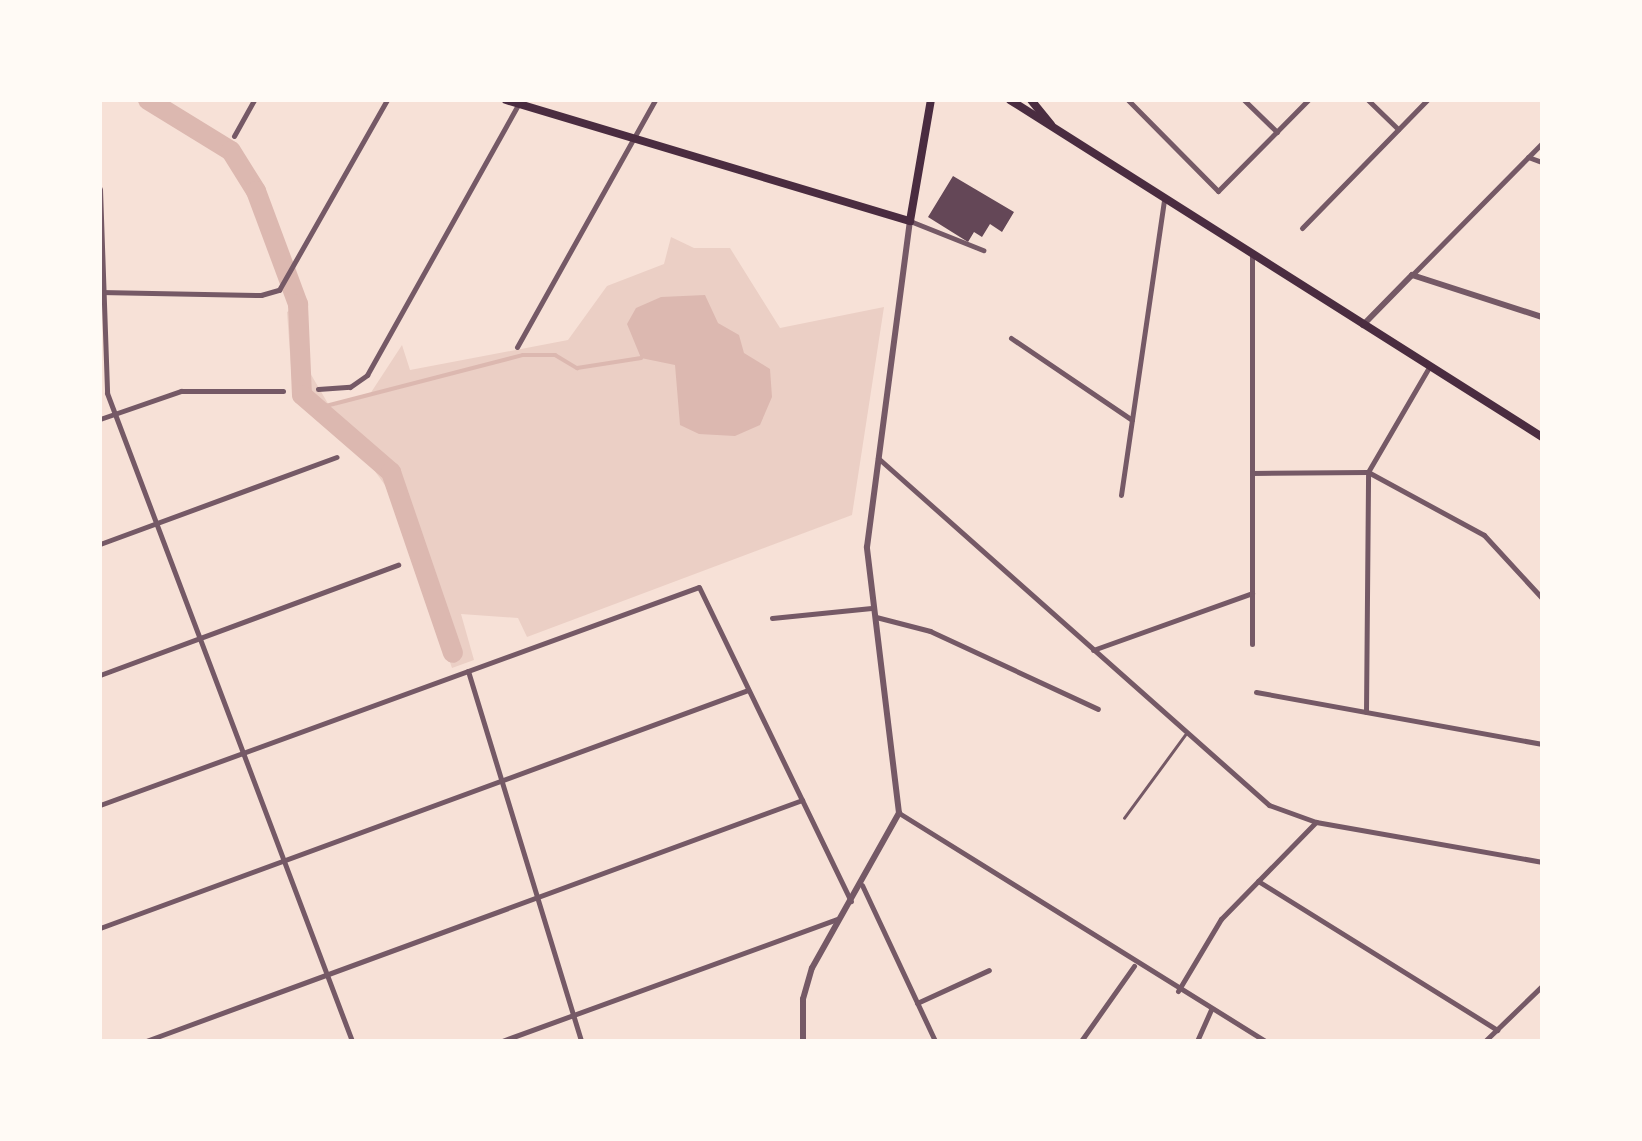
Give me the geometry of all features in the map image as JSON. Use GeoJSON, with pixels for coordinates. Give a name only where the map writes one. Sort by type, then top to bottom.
{"type":"FeatureCollection","features":[{"type":"Feature","properties":{"kind":"main road"},"geometry":{"type":"LineString","coordinates":[[506,100],[910,221],[931,101]]}},
{"type":"Feature","properties":{"kind":"main road"},"geometry":{"type":"LineString","coordinates":[[1010,100],[1064,139],[1542,437]]}},
{"type":"Feature","properties":{"kind":"main road"},"geometry":{"type":"LineString","coordinates":[[1031,100],[1064,139]]}},
{"type":"Feature","properties":{"kind":"street"},"geometry":{"type":"LineString","coordinates":[[234,136],[254,100]]}},
{"type":"Feature","properties":{"kind":"street"},"geometry":{"type":"LineString","coordinates":[[102,292],[261,295],[284,284],[387,100]]}},
{"type":"Feature","properties":{"kind":"street"},"geometry":{"type":"LineString","coordinates":[[517,347],[655,100]]}},
{"type":"Feature","properties":{"kind":"street"},"geometry":{"type":"LineString","coordinates":[[1128,100],[1218,191],[1308,100]]}},
{"type":"Feature","properties":{"kind":"street"},"geometry":{"type":"LineString","coordinates":[[1244,100],[1277,132]]}},
{"type":"Feature","properties":{"kind":"street"},"geometry":{"type":"LineString","coordinates":[[1368,100],[1398,130]]}},
{"type":"Feature","properties":{"kind":"street"},"geometry":{"type":"LineString","coordinates":[[1302,228],[1428,100]]}},
{"type":"Feature","properties":{"kind":"street"},"geometry":{"type":"LineString","coordinates":[[318,388],[350,387],[367,375],[520,102]]}},
{"type":"Feature","properties":{"kind":"street"},"geometry":{"type":"LineString","coordinates":[[1362,326],[1542,142]]}},
{"type":"Feature","properties":{"kind":"street"},"geometry":{"type":"LineString","coordinates":[[1528,157],[1542,162]]}},
{"type":"Feature","properties":{"kind":"street"},"geometry":{"type":"LineString","coordinates":[[100,190],[105,385],[119,412],[352,1041]]}},
{"type":"Feature","properties":{"kind":"street"},"geometry":{"type":"LineString","coordinates":[[1121,495],[1164,201]]}},
{"type":"Feature","properties":{"kind":"street"},"geometry":{"type":"LineString","coordinates":[[803,1041],[806,985],[899,813],[867,547],[910,221],[983,250]]}},
{"type":"Feature","properties":{"kind":"street"},"geometry":{"type":"LineString","coordinates":[[1252,257],[1252,644]]}},
{"type":"Feature","properties":{"kind":"street"},"geometry":{"type":"LineString","coordinates":[[1412,275],[1542,316]]}},
{"type":"Feature","properties":{"kind":"street"},"geometry":{"type":"LineString","coordinates":[[1012,338],[1132,420]]}},
{"type":"Feature","properties":{"kind":"street"},"geometry":{"type":"LineString","coordinates":[[1366,712],[1368,472],[1428,366]]}},
{"type":"Feature","properties":{"kind":"street"},"geometry":{"type":"LineString","coordinates":[[100,419],[181,391],[284,391]]}},
{"type":"Feature","properties":{"kind":"street"},"geometry":{"type":"LineString","coordinates":[[100,544],[336,458]]}},
{"type":"Feature","properties":{"kind":"street"},"geometry":{"type":"LineString","coordinates":[[878,458],[1270,805],[1316,822],[1542,862]]}},
{"type":"Feature","properties":{"kind":"street"},"geometry":{"type":"LineString","coordinates":[[1252,472],[1368,472],[1467,523],[1541,595]]}},
{"type":"Feature","properties":{"kind":"street"},"geometry":{"type":"LineString","coordinates":[[100,675],[398,565]]}},
{"type":"Feature","properties":{"kind":"street"},"geometry":{"type":"LineString","coordinates":[[100,805],[699,587],[851,902]]}},
{"type":"Feature","properties":{"kind":"street"},"geometry":{"type":"LineString","coordinates":[[1092,650],[1252,593]]}},
{"type":"Feature","properties":{"kind":"street"},"geometry":{"type":"LineString","coordinates":[[772,618],[873,612],[930,631],[1098,710]]}},
{"type":"Feature","properties":{"kind":"street"},"geometry":{"type":"LineString","coordinates":[[468,671],[581,1041]]}},
{"type":"Feature","properties":{"kind":"street"},"geometry":{"type":"LineString","coordinates":[[100,928],[748,690]]}},
{"type":"Feature","properties":{"kind":"street"},"geometry":{"type":"LineString","coordinates":[[1256,692],[1542,744]]}},
{"type":"Feature","properties":{"kind":"street"},"geometry":{"type":"LineString","coordinates":[[146,1041],[802,800]]}},
{"type":"Feature","properties":{"kind":"street"},"geometry":{"type":"LineString","coordinates":[[899,813],[1135,966],[1266,1041]]}},
{"type":"Feature","properties":{"kind":"street"},"geometry":{"type":"LineString","coordinates":[[1178,991],[1213,930],[1316,822]]}},
{"type":"Feature","properties":{"kind":"street"},"geometry":{"type":"LineString","coordinates":[[1258,880],[1497,1030]]}},
{"type":"Feature","properties":{"kind":"street"},"geometry":{"type":"LineString","coordinates":[[862,885],[935,1041]]}},
{"type":"Feature","properties":{"kind":"street"},"geometry":{"type":"LineString","coordinates":[[502,1041],[840,918]]}},
{"type":"Feature","properties":{"kind":"street"},"geometry":{"type":"LineString","coordinates":[[1081,1041],[1135,966]]}},
{"type":"Feature","properties":{"kind":"street"},"geometry":{"type":"LineString","coordinates":[[917,1003],[989,970]]}},
{"type":"Feature","properties":{"kind":"street"},"geometry":{"type":"LineString","coordinates":[[1485,1041],[1542,986]]}},
{"type":"Feature","properties":{"kind":"street"},"geometry":{"type":"LineString","coordinates":[[1197,1041],[1211,1009]]}},
{"type":"Feature","properties":{"kind":"lane"},"geometry":{"type":"LineString","coordinates":[[1124,818],[1186,734]]}},
{"type":"Feature","properties":{"kind":"shaded area"},"geometry":{"type":"Polygon","coordinates":[[[671,237],[694,248],[730,248],[780,328],[884,307],[852,515],[527,637],[518,618],[461,614],[474,660],[452,668],[395,499],[369,463],[293,395],[287,312],[307,299],[306,366],[330,407],[370,394],[402,345],[410,370],[568,340],[607,286],[664,264],[671,237]]]}},
{"type":"Feature","properties":{"kind":"shaded area"},"geometry":{"type":"Polygon","coordinates":[[[705,295],[718,323],[739,335],[744,353],[770,369],[772,397],[760,425],[735,436],[699,434],[680,425],[675,365],[641,358],[627,324],[636,308],[661,297],[705,295]]]}},
{"type":"Feature","properties":{"kind":"building"},"geometry":{"type":"Polygon","coordinates":[[[953,176],[1014,212],[1002,232],[990,224],[982,237],[974,232],[968,242],[928,217],[953,176]]]}},
{"type":"Feature","properties":{"kind":"waterway"},"geometry":{"type":"LineString","coordinates":[[148,100],[231,151],[256,191],[298,304],[302,395],[391,472],[453,653]]}},
{"type":"Feature","properties":{"kind":"waterway"},"geometry":{"type":"LineString","coordinates":[[318,408],[523,355],[555,355],[577,368],[641,358]]}}]}
